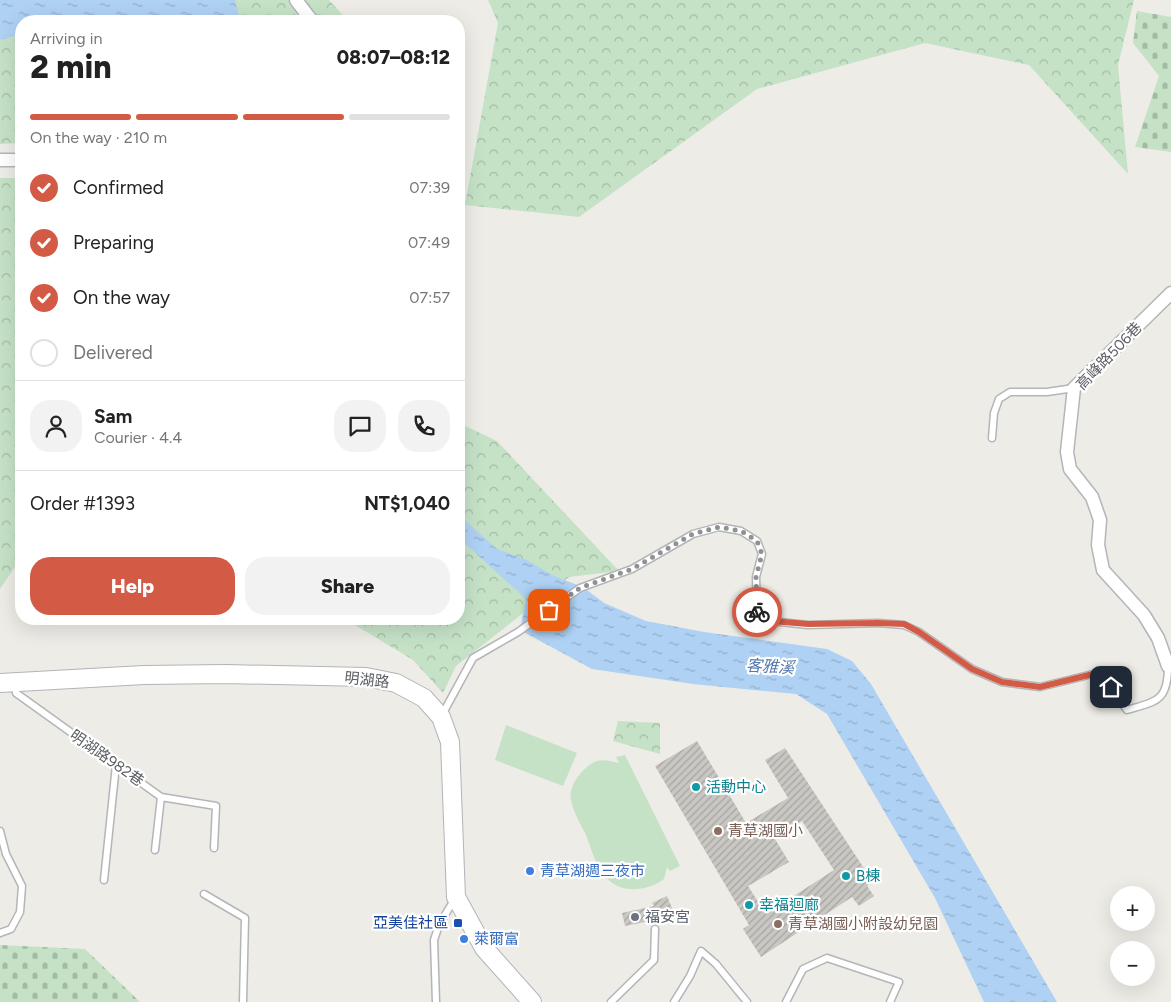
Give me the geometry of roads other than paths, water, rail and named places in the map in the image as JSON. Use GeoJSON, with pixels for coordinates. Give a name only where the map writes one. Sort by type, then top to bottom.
{"type":"FeatureCollection","features":[{"type":"Feature","properties":{"kind":"street"},"geometry":{"type":"LineString","coordinates":[[296,0],[307,15]]}},
{"type":"Feature","properties":{"kind":"street"},"geometry":{"type":"LineString","coordinates":[[0,160],[15,160]]}},
{"type":"Feature","properties":{"kind":"street","name":"高峰路506巷"},"geometry":{"type":"LineString","coordinates":[[1170,666],[1158,638],[1144,615],[1103,570],[1098,545],[1100,520],[1092,497],[1070,469],[1067,452],[1074,388],[1171,293]]}},
{"type":"Feature","properties":{"kind":"street","name":"明湖路"},"geometry":{"type":"LineString","coordinates":[[8,683],[144,675],[226,674],[366,677],[396,683],[424,698],[441,717],[450,742],[456,897],[484,948],[532,1002]]}},
{"type":"Feature","properties":{"kind":"lane"},"geometry":{"type":"LineString","coordinates":[[992,438],[994,413],[999,399],[1010,392],[1047,392],[1074,388]]}},
{"type":"Feature","properties":{"kind":"lane"},"geometry":{"type":"LineString","coordinates":[[441,717],[473,658],[518,632],[580,588],[632,569],[693,534],[719,527],[741,531],[757,541],[762,554],[756,577],[757,611],[749,630],[758,623],[771,621],[808,624],[904,624],[919,632],[972,669],[1002,682],[1040,687],[1093,674],[1104,678],[1127,710],[1151,704],[1160,697],[1167,687],[1170,666]]}},
{"type":"Feature","properties":{"kind":"lane","name":"明湖路982巷"},"geometry":{"type":"LineString","coordinates":[[8,683],[16,693],[161,797],[216,806],[214,848]]}},
{"type":"Feature","properties":{"kind":"lane"},"geometry":{"type":"LineString","coordinates":[[104,880],[116,765]]}},
{"type":"Feature","properties":{"kind":"lane"},"geometry":{"type":"LineString","coordinates":[[155,850],[161,797]]}},
{"type":"Feature","properties":{"kind":"lane"},"geometry":{"type":"LineString","coordinates":[[0,831],[6,854],[22,886],[20,912],[11,929],[0,933]]}},
{"type":"Feature","properties":{"kind":"lane"},"geometry":{"type":"LineString","coordinates":[[204,894],[244,918],[243,1002]]}},
{"type":"Feature","properties":{"kind":"lane"},"geometry":{"type":"LineString","coordinates":[[436,1002],[434,940],[439,925],[456,897]]}},
{"type":"Feature","properties":{"kind":"lane"},"geometry":{"type":"LineString","coordinates":[[611,1002],[654,960],[655,929]]}},
{"type":"Feature","properties":{"kind":"lane"},"geometry":{"type":"LineString","coordinates":[[674,1002],[690,976],[701,951],[716,964],[747,1002]]}},
{"type":"Feature","properties":{"kind":"lane"},"geometry":{"type":"LineString","coordinates":[[786,1002],[803,969],[827,958],[899,982],[890,1002]]}},
{"type":"Feature","properties":{"kind":"water"},"geometry":{"type":"Polygon","coordinates":[[[0,0],[235,0],[239,15],[15,15],[15,36],[0,40],[0,0]]]}},
{"type":"Feature","properties":{"kind":"water","name":"客雅溪"},"geometry":{"type":"Polygon","coordinates":[[[465,520],[497,549],[527,560],[554,576],[583,587],[604,603],[646,621],[704,632],[827,649],[852,661],[871,684],[1057,1002],[984,1002],[935,898],[827,714],[796,694],[693,684],[592,669],[520,630],[526,599],[465,543],[465,520]]]}},
{"type":"Feature","properties":{"kind":"place","name":"活動中心"},"geometry":{"type":"Point","coordinates":[696,787]}},
{"type":"Feature","properties":{"kind":"place","name":"青草湖國小"},"geometry":{"type":"Point","coordinates":[718,831]}},
{"type":"Feature","properties":{"kind":"place","name":"青草湖週三夜市"},"geometry":{"type":"Point","coordinates":[530,871]}},
{"type":"Feature","properties":{"kind":"place","name":"B棟"},"geometry":{"type":"Point","coordinates":[846,876]}},
{"type":"Feature","properties":{"kind":"place","name":"幸福迴廊"},"geometry":{"type":"Point","coordinates":[749,905]}},
{"type":"Feature","properties":{"kind":"place","name":"福安宮"},"geometry":{"type":"Point","coordinates":[635,917]}},
{"type":"Feature","properties":{"kind":"place","name":"亞美佳社區"},"geometry":{"type":"Point","coordinates":[458,923]}},
{"type":"Feature","properties":{"kind":"place","name":"青草湖國小附設幼兒園"},"geometry":{"type":"Point","coordinates":[778,924]}},
{"type":"Feature","properties":{"kind":"place","name":"萊爾富"},"geometry":{"type":"Point","coordinates":[464,939]}}]}
